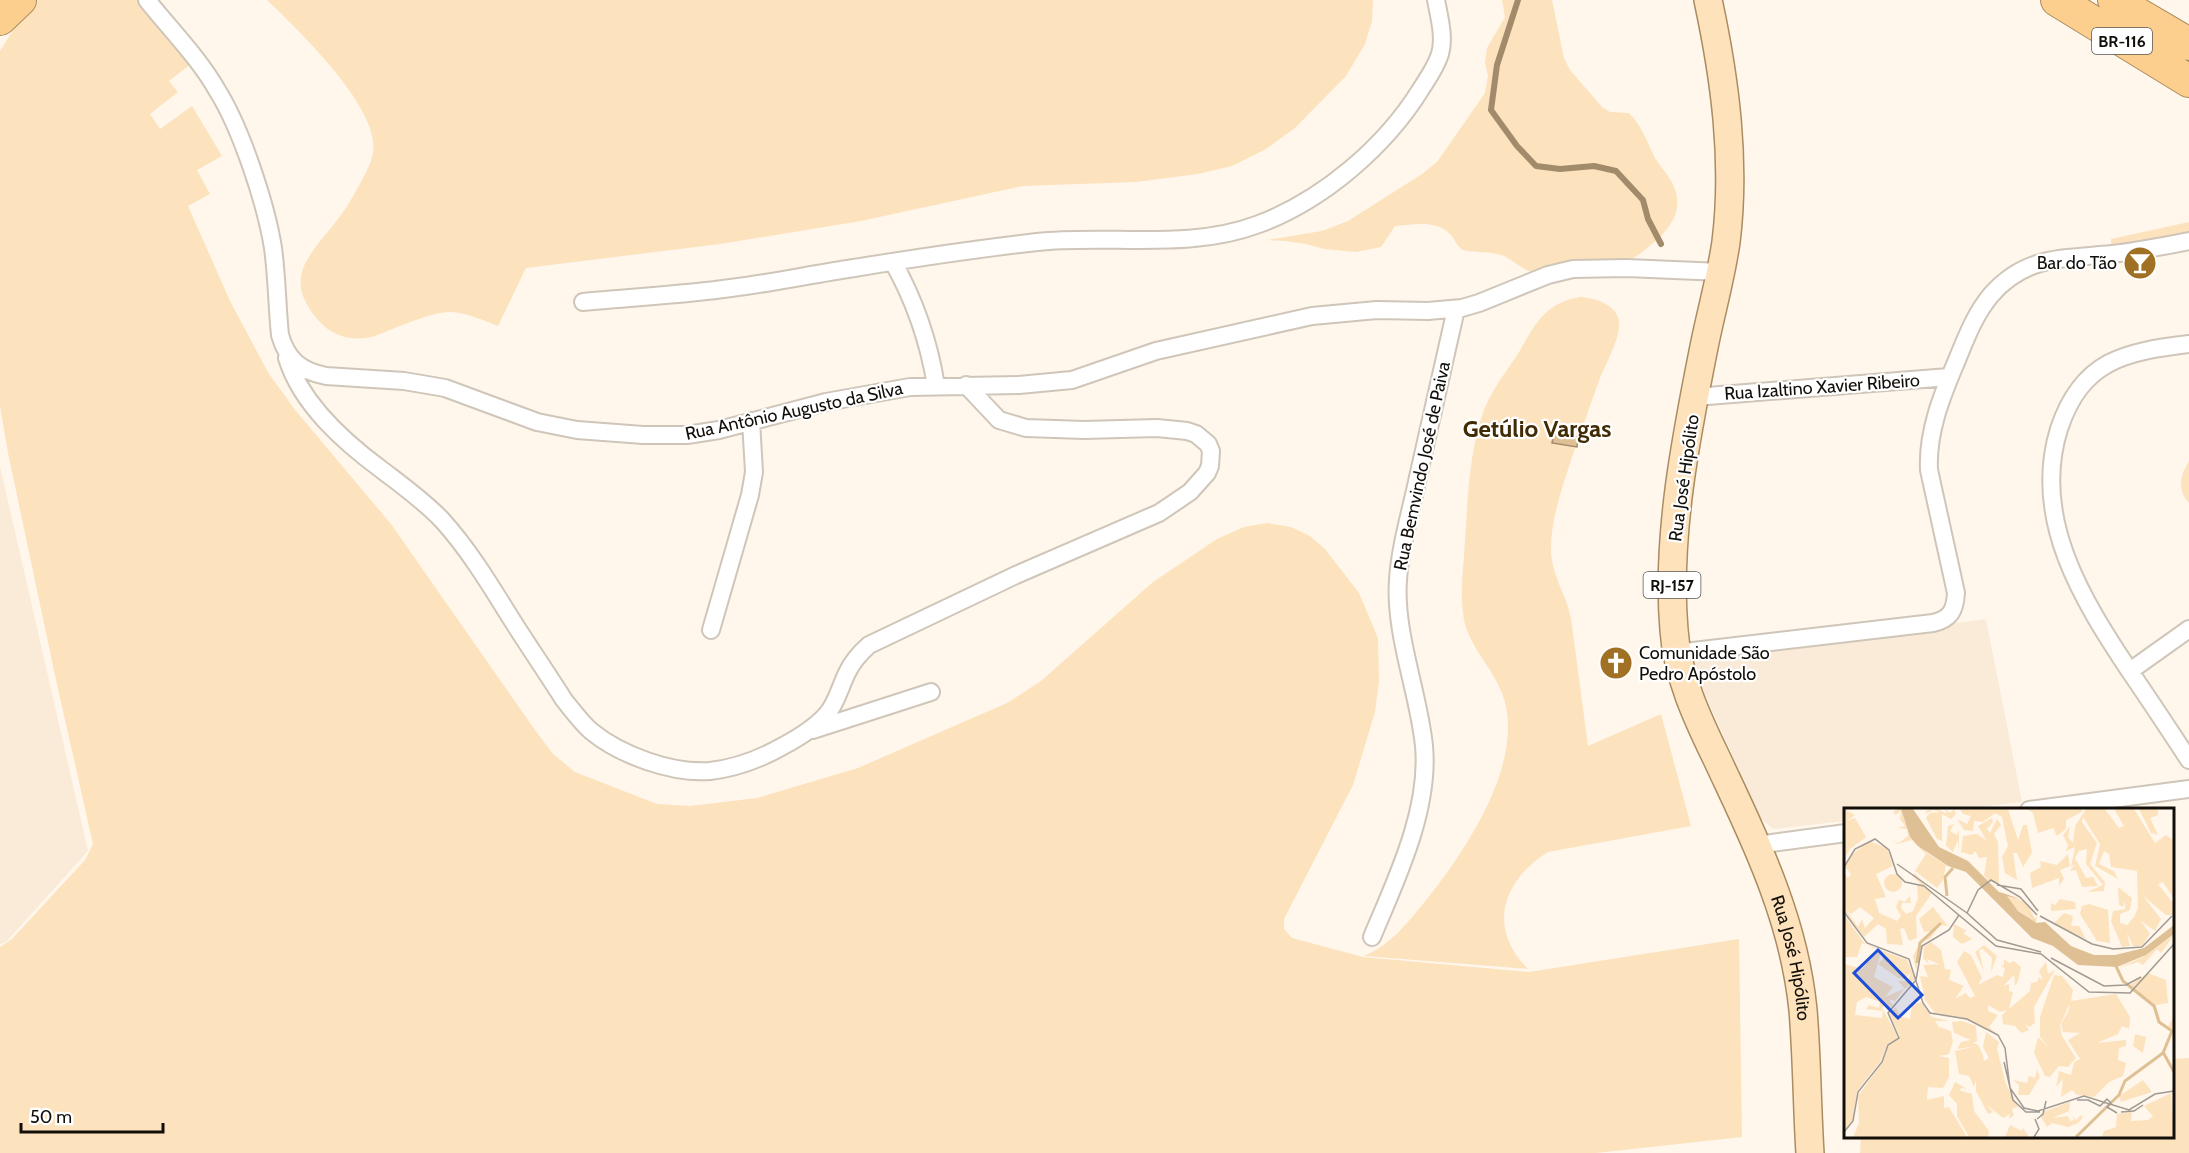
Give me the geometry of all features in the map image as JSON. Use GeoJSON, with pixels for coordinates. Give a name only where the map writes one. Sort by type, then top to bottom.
{"type":"FeatureCollection","features":[{"type":"Feature","properties":{"kind":"highway"},"geometry":{"type":"LineString","coordinates":[[0,20],[20,0]]}},
{"type":"Feature","properties":{"kind":"highway","name":"BR-116"},"geometry":{"type":"LineString","coordinates":[[2057,0],[2189,81]]}},
{"type":"Feature","properties":{"kind":"highway","name":"BR-116"},"geometry":{"type":"LineString","coordinates":[[2114,0],[2189,44]]}},
{"type":"Feature","properties":{"kind":"highway"},"geometry":{"type":"LineString","coordinates":[[2152,0],[2177,27],[2189,35]]}},
{"type":"Feature","properties":{"kind":"main road","name":"Rua José Hipólito"},"geometry":{"type":"LineString","coordinates":[[1708,0],[1719,52],[1727,111],[1730,174],[1726,240],[1721,272],[1695,397],[1675,524],[1672,605],[1677,653],[1690,699],[1757,845],[1775,890],[1790,938],[1803,1008],[1810,1153]]}},
{"type":"Feature","properties":{"kind":"street"},"geometry":{"type":"LineString","coordinates":[[147,0],[217,88],[243,148],[263,209],[272,247],[280,335],[291,371],[301,390],[332,426],[380,468],[422,500],[470,552],[564,700],[591,731],[626,753],[645,760],[670,767],[708,771],[728,768],[765,756],[804,734],[931,692]]}},
{"type":"Feature","properties":{"kind":"street"},"geometry":{"type":"LineString","coordinates":[[583,302],[730,288],[1040,242],[1185,239],[1233,232],[1260,223],[1321,190],[1376,147],[1398,122],[1434,68],[1441,52],[1436,0]]}},
{"type":"Feature","properties":{"kind":"street"},"geometry":{"type":"LineString","coordinates":[[1677,653],[1933,623],[1948,618],[1955,607],[1956,593],[1929,470],[1928,451],[1930,434],[1949,377],[1979,310],[2006,280],[2023,268],[2048,259],[2114,254],[2189,241]]}},
{"type":"Feature","properties":{"kind":"street"},"geometry":{"type":"LineString","coordinates":[[893,262],[916,310],[933,366],[936,386]]}},
{"type":"Feature","properties":{"kind":"street","name":"Rua Antônio Augusto da Silva"},"geometry":{"type":"LineString","coordinates":[[283,347],[295,364],[314,374],[404,381],[445,388],[537,422],[577,430],[643,435],[687,435],[719,430],[843,398],[910,387],[1019,385],[1072,380],[1156,351],[1312,316],[1377,310],[1456,309],[1479,303],[1548,275],[1582,268],[1721,272]]}},
{"type":"Feature","properties":{"kind":"street","name":"Rua Bemvindo José de Paiva"},"geometry":{"type":"LineString","coordinates":[[1372,937],[1398,873],[1421,801],[1424,783],[1424,744],[1402,629],[1398,581],[1406,532],[1456,309]]}},
{"type":"Feature","properties":{"kind":"street"},"geometry":{"type":"LineString","coordinates":[[2189,344],[2125,355],[2099,368],[2077,390],[2058,434],[2053,455],[2051,489],[2054,517],[2073,577],[2092,614],[2189,760]]}},
{"type":"Feature","properties":{"kind":"street","name":"Rua Izaltino Xavier Ribeiro"},"geometry":{"type":"LineString","coordinates":[[1695,397],[1949,377]]}},
{"type":"Feature","properties":{"kind":"street"},"geometry":{"type":"LineString","coordinates":[[804,734],[827,714],[854,661],[869,645],[1016,575],[1159,513],[1190,492],[1207,473],[1210,466],[1211,451],[1208,444],[1196,434],[1187,431],[1157,428],[1084,430],[1026,428],[999,420],[966,385]]}},
{"type":"Feature","properties":{"kind":"street"},"geometry":{"type":"LineString","coordinates":[[711,630],[753,484],[751,421]]}},
{"type":"Feature","properties":{"kind":"street"},"geometry":{"type":"LineString","coordinates":[[2130,671],[2189,629]]}},
{"type":"Feature","properties":{"kind":"street"},"geometry":{"type":"LineString","coordinates":[[2044,808],[2189,789]]}},
{"type":"Feature","properties":{"kind":"street"},"geometry":{"type":"LineString","coordinates":[[1757,845],[1844,834]]}},
{"type":"Feature","properties":{"kind":"shaded area"},"geometry":{"type":"Polygon","coordinates":[[[38,0],[144,0],[191,64],[169,81],[178,92],[150,114],[160,129],[192,106],[222,156],[197,170],[210,194],[188,206],[230,301],[269,374],[296,411],[391,524],[553,754],[575,772],[657,804],[690,806],[757,798],[858,768],[1007,703],[1041,681],[1153,582],[1217,539],[1244,527],[1267,523],[1291,527],[1310,536],[1325,549],[1359,593],[1378,638],[1379,681],[1375,712],[1353,785],[1284,919],[1284,929],[1292,938],[1363,957],[1529,972],[1739,939],[1742,1137],[1596,1153],[0,1153],[0,947],[12,939],[85,860],[93,844],[56,680],[0,406],[0,51],[18,22],[38,0]]]}},
{"type":"Feature","properties":{"kind":"shaded area"},"geometry":{"type":"Polygon","coordinates":[[[267,0],[1373,0],[1372,21],[1365,44],[1346,76],[1295,128],[1266,149],[1232,166],[1198,174],[1136,182],[1023,186],[861,221],[720,244],[526,268],[498,326],[467,315],[448,312],[420,319],[372,337],[350,338],[336,334],[318,320],[301,290],[301,277],[305,264],[344,211],[365,175],[372,156],[373,141],[359,105],[330,65],[267,0]]]}},
{"type":"Feature","properties":{"kind":"shaded area"},"geometry":{"type":"Polygon","coordinates":[[[1502,0],[1552,0],[1564,58],[1570,70],[1602,107],[1610,112],[1629,113],[1674,187],[1677,196],[1676,211],[1665,232],[1629,260],[1610,263],[1569,261],[1534,272],[1501,255],[1463,250],[1445,230],[1431,225],[1395,226],[1381,247],[1356,252],[1267,240],[1322,231],[1348,221],[1437,162],[1485,93],[1488,76],[1485,62],[1487,48],[1505,17],[1502,0]]]}},
{"type":"Feature","properties":{"kind":"shaded area"},"geometry":{"type":"Polygon","coordinates":[[[2189,222],[2189,240],[2112,253],[2111,239],[2189,222]]]}},
{"type":"Feature","properties":{"kind":"shaded area"},"geometry":{"type":"Polygon","coordinates":[[[1580,297],[1610,306],[1619,322],[1615,342],[1564,482],[1551,537],[1553,567],[1571,618],[1588,746],[1661,714],[1691,826],[1548,852],[1532,864],[1511,891],[1505,906],[1504,922],[1507,938],[1528,969],[1364,956],[1391,939],[1442,880],[1472,834],[1497,783],[1508,732],[1506,707],[1497,682],[1470,638],[1465,626],[1462,604],[1472,458],[1487,402],[1530,332],[1542,316],[1558,304],[1580,297]]]}},
{"type":"Feature","properties":{"kind":"shaded area"},"geometry":{"type":"Polygon","coordinates":[[[1554,433],[1578,437],[1577,447],[1552,443],[1554,433]]]}},
{"type":"Feature","properties":{"kind":"shaded area"},"geometry":{"type":"Polygon","coordinates":[[[2189,461],[2189,503],[2181,488],[2181,482],[2189,461]]]}},
{"type":"Feature","properties":{"kind":"shaded area"},"geometry":{"type":"Polygon","coordinates":[[[0,466],[88,851],[6,942],[0,944],[0,466]]]}},
{"type":"Feature","properties":{"kind":"shaded area"},"geometry":{"type":"Polygon","coordinates":[[[1986,619],[2022,802],[1970,808],[1844,808],[1844,821],[1773,829],[1761,819],[1689,659],[1986,619]]]}},
{"type":"Feature","properties":{"kind":"shaded area"},"geometry":{"type":"Polygon","coordinates":[[[2189,1058],[2189,1153],[1860,1153],[1861,1138],[2174,1138],[2174,1059],[2189,1058]]]}},
{"type":"Feature","properties":{"kind":"waterway"},"geometry":{"type":"LineString","coordinates":[[1518,0],[1497,65],[1491,110],[1517,146],[1536,166],[1560,169],[1594,166],[1616,171],[1643,200],[1648,219],[1661,244]]}},
{"type":"Feature","properties":{"kind":"place","name":"Bar do Tão"},"geometry":{"type":"Point","coordinates":[2140,263]}},
{"type":"Feature","properties":{"kind":"place","name":"Comunidade São Pedro Apóstolo"},"geometry":{"type":"Point","coordinates":[1616,663]}},
{"type":"Feature","properties":{"kind":"district","name":"Getúlio Vargas"},"geometry":{"type":"Point","coordinates":[1537,429]}}]}
